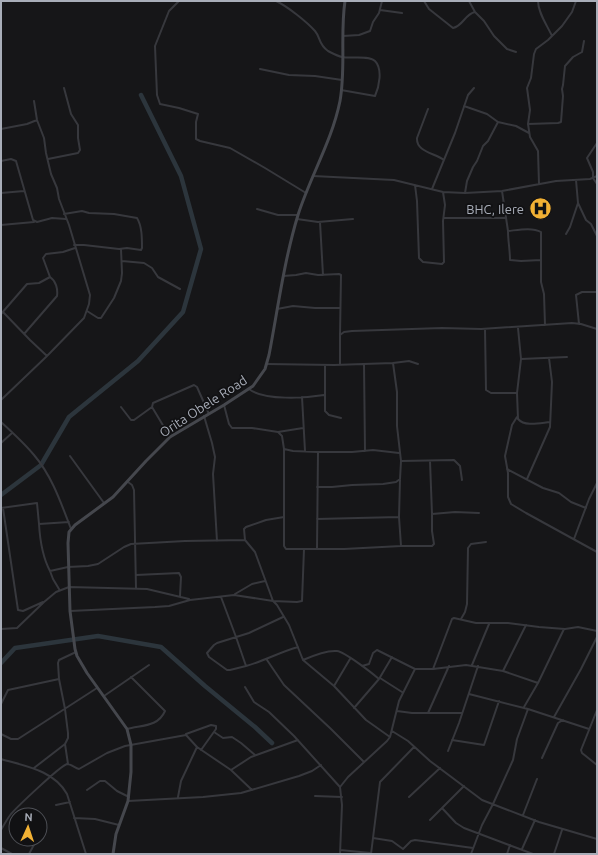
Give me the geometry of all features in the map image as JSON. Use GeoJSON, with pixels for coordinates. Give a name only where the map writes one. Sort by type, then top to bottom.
{"type":"FeatureCollection","features":[{"type":"Feature","properties":{"kind":"main road","name":"Orita Obele Road"},"geometry":{"type":"LineString","coordinates":[[71,529],[105,504],[170,437],[249,389],[258,380],[267,364],[283,276],[298,217],[335,120],[342,80],[345,1]]}},
{"type":"Feature","properties":{"kind":"main road"},"geometry":{"type":"LineString","coordinates":[[71,529],[68,543],[68,567],[70,611],[73,640],[76,652],[82,665],[127,729],[131,745],[132,772],[129,799],[119,825],[113,854]]}},
{"type":"Feature","properties":{"kind":"street"},"geometry":{"type":"LineString","coordinates":[[179,1],[171,8],[167,15],[155,46],[158,87],[157,93],[160,104],[198,114],[196,122],[196,139],[230,148],[306,193]]}},
{"type":"Feature","properties":{"kind":"street"},"geometry":{"type":"LineString","coordinates":[[276,1],[286,6],[306,22],[316,33],[322,46],[331,52],[343,57],[367,58],[374,60],[379,69],[380,80],[376,95],[374,96],[341,90]]}},
{"type":"Feature","properties":{"kind":"street"},"geometry":{"type":"LineString","coordinates":[[343,36],[359,35],[370,31],[380,10],[382,1]]}},
{"type":"Feature","properties":{"kind":"street"},"geometry":{"type":"LineString","coordinates":[[424,1],[429,9],[453,28],[460,25],[468,15],[475,12]]}},
{"type":"Feature","properties":{"kind":"street"},"geometry":{"type":"LineString","coordinates":[[469,1],[475,12],[484,21],[494,36],[506,48],[516,52]]}},
{"type":"Feature","properties":{"kind":"street"},"geometry":{"type":"LineString","coordinates":[[538,1],[542,17],[552,36]]}},
{"type":"Feature","properties":{"kind":"street"},"geometry":{"type":"LineString","coordinates":[[539,184],[538,151],[529,133],[528,124],[530,110],[527,88],[531,78],[534,51],[562,26],[572,12],[576,1]]}},
{"type":"Feature","properties":{"kind":"street"},"geometry":{"type":"LineString","coordinates":[[380,10],[402,13]]}},
{"type":"Feature","properties":{"kind":"street"},"geometry":{"type":"LineString","coordinates":[[528,124],[558,124],[561,122],[563,96],[562,89],[565,66],[573,57],[582,52],[584,41]]}},
{"type":"Feature","properties":{"kind":"street"},"geometry":{"type":"LineString","coordinates":[[260,69],[289,75],[315,76],[342,80]]}},
{"type":"Feature","properties":{"kind":"street"},"geometry":{"type":"LineString","coordinates":[[48,158],[78,153],[80,150],[78,125],[71,114],[64,88]]}},
{"type":"Feature","properties":{"kind":"street"},"geometry":{"type":"LineString","coordinates":[[432,189],[464,106],[469,94],[474,88]]}},
{"type":"Feature","properties":{"kind":"street"},"geometry":{"type":"LineString","coordinates":[[1,400],[82,321],[87,311],[90,295],[59,199],[57,186],[51,174],[44,138],[37,120],[34,101]]}},
{"type":"Feature","properties":{"kind":"street"},"geometry":{"type":"LineString","coordinates":[[464,106],[487,114],[498,122],[516,126],[529,133]]}},
{"type":"Feature","properties":{"kind":"street"},"geometry":{"type":"LineString","coordinates":[[428,110],[417,141],[421,148],[431,154],[439,156],[444,160]]}},
{"type":"Feature","properties":{"kind":"street"},"geometry":{"type":"LineString","coordinates":[[1,129],[27,124],[37,120]]}},
{"type":"Feature","properties":{"kind":"street"},"geometry":{"type":"LineString","coordinates":[[465,193],[467,181],[473,167],[478,161],[483,146],[488,141],[498,122]]}},
{"type":"Feature","properties":{"kind":"street"},"geometry":{"type":"LineString","coordinates":[[597,143],[587,158],[593,172],[593,178],[597,184]]}},
{"type":"Feature","properties":{"kind":"street"},"geometry":{"type":"LineString","coordinates":[[1,161],[16,161],[32,219],[34,221]]}},
{"type":"Feature","properties":{"kind":"street"},"geometry":{"type":"LineString","coordinates":[[313,176],[382,179],[443,192],[465,193],[502,190],[561,181],[593,178],[597,176]]}},
{"type":"Feature","properties":{"kind":"street"},"geometry":{"type":"LineString","coordinates":[[576,180],[578,203],[586,220],[591,224],[597,236]]}},
{"type":"Feature","properties":{"kind":"street"},"geometry":{"type":"LineString","coordinates":[[415,185],[419,258],[421,261],[444,263],[445,205],[443,192]]}},
{"type":"Feature","properties":{"kind":"street"},"geometry":{"type":"LineString","coordinates":[[502,190],[508,231],[508,244],[511,250],[510,260],[541,260]]}},
{"type":"Feature","properties":{"kind":"street"},"geometry":{"type":"LineString","coordinates":[[1,193],[24,191]]}},
{"type":"Feature","properties":{"kind":"street"},"geometry":{"type":"LineString","coordinates":[[566,234],[570,227],[578,203]]}},
{"type":"Feature","properties":{"kind":"street"},"geometry":{"type":"LineString","coordinates":[[257,209],[278,215],[298,217],[320,222],[353,219]]}},
{"type":"Feature","properties":{"kind":"street"},"geometry":{"type":"LineString","coordinates":[[24,334],[57,296],[58,290],[54,280],[50,277],[43,258],[44,255],[50,252],[63,252],[74,247],[84,245],[121,249],[142,249],[142,234],[137,218],[82,211],[64,214]]}},
{"type":"Feature","properties":{"kind":"street"},"geometry":{"type":"LineString","coordinates":[[1,225],[52,218],[66,219]]}},
{"type":"Feature","properties":{"kind":"street"},"geometry":{"type":"LineString","coordinates":[[444,218],[506,218]]}},
{"type":"Feature","properties":{"kind":"street"},"geometry":{"type":"LineString","coordinates":[[320,222],[323,276]]}},
{"type":"Feature","properties":{"kind":"street"},"geometry":{"type":"LineString","coordinates":[[508,231],[525,229],[540,231],[541,282],[544,295],[545,325]]}},
{"type":"Feature","properties":{"kind":"street"},"geometry":{"type":"LineString","coordinates":[[87,311],[98,318],[102,318],[116,293],[121,281],[122,273],[121,249]]}},
{"type":"Feature","properties":{"kind":"street"},"geometry":{"type":"LineString","coordinates":[[122,261],[144,263],[152,268],[158,277],[180,289]]}},
{"type":"Feature","properties":{"kind":"street"},"geometry":{"type":"LineString","coordinates":[[283,276],[306,273],[323,276],[337,274],[341,275],[340,365]]}},
{"type":"Feature","properties":{"kind":"street"},"geometry":{"type":"LineString","coordinates":[[47,356],[2,313],[27,284],[39,283],[50,277]]}},
{"type":"Feature","properties":{"kind":"street"},"geometry":{"type":"LineString","coordinates":[[579,324],[576,295],[582,292],[597,292]]}},
{"type":"Feature","properties":{"kind":"street"},"geometry":{"type":"LineString","coordinates":[[277,309],[293,306],[340,308]]}},
{"type":"Feature","properties":{"kind":"street"},"geometry":{"type":"LineString","coordinates":[[340,335],[344,332],[352,331],[436,328],[518,328],[545,325],[579,324],[597,329]]}},
{"type":"Feature","properties":{"kind":"street"},"geometry":{"type":"LineString","coordinates":[[518,328],[521,359],[517,394],[517,417],[512,425],[505,452],[508,497],[511,504],[597,552]]}},
{"type":"Feature","properties":{"kind":"street"},"geometry":{"type":"LineString","coordinates":[[485,329],[486,390],[491,393],[517,394]]}},
{"type":"Feature","properties":{"kind":"street"},"geometry":{"type":"LineString","coordinates":[[521,359],[567,357]]}},
{"type":"Feature","properties":{"kind":"street"},"geometry":{"type":"LineString","coordinates":[[527,479],[542,443],[550,429],[552,382],[549,358]]}},
{"type":"Feature","properties":{"kind":"street"},"geometry":{"type":"LineString","coordinates":[[267,364],[340,365],[409,361],[418,364]]}},
{"type":"Feature","properties":{"kind":"street"},"geometry":{"type":"LineString","coordinates":[[393,363],[397,392],[397,426],[401,461],[399,518],[401,546]]}},
{"type":"Feature","properties":{"kind":"street"},"geometry":{"type":"LineString","coordinates":[[364,364],[365,451]]}},
{"type":"Feature","properties":{"kind":"street"},"geometry":{"type":"LineString","coordinates":[[325,365],[325,411],[326,414],[341,418]]}},
{"type":"Feature","properties":{"kind":"street"},"geometry":{"type":"LineString","coordinates":[[121,406],[131,420],[134,420],[152,408],[153,404],[165,397],[194,385],[197,387],[209,414]]}},
{"type":"Feature","properties":{"kind":"street"},"geometry":{"type":"LineString","coordinates":[[249,389],[257,394],[285,398],[324,395]]}},
{"type":"Feature","properties":{"kind":"street"},"geometry":{"type":"LineString","coordinates":[[302,397],[305,451]]}},
{"type":"Feature","properties":{"kind":"street"},"geometry":{"type":"LineString","coordinates":[[224,405],[229,424],[232,428],[252,428],[278,432],[303,428]]}},
{"type":"Feature","properties":{"kind":"street"},"geometry":{"type":"LineString","coordinates":[[152,408],[170,437]]}},
{"type":"Feature","properties":{"kind":"street"},"geometry":{"type":"LineString","coordinates":[[204,416],[215,457],[213,474],[217,541]]}},
{"type":"Feature","properties":{"kind":"street"},"geometry":{"type":"LineString","coordinates":[[517,417],[520,422],[526,424],[550,422]]}},
{"type":"Feature","properties":{"kind":"street"},"geometry":{"type":"LineString","coordinates":[[1,422],[33,454],[41,465],[56,491],[71,529]]}},
{"type":"Feature","properties":{"kind":"street"},"geometry":{"type":"LineString","coordinates":[[278,432],[282,436],[284,449],[285,548],[288,549],[344,549],[401,546],[429,547],[434,545],[432,531],[430,461]]}},
{"type":"Feature","properties":{"kind":"street"},"geometry":{"type":"LineString","coordinates":[[1,443],[12,433]]}},
{"type":"Feature","properties":{"kind":"street"},"geometry":{"type":"LineString","coordinates":[[284,449],[293,451],[318,452],[373,450],[400,453]]}},
{"type":"Feature","properties":{"kind":"street"},"geometry":{"type":"LineString","coordinates":[[317,549],[318,452]]}},
{"type":"Feature","properties":{"kind":"street"},"geometry":{"type":"LineString","coordinates":[[70,456],[105,504]]}},
{"type":"Feature","properties":{"kind":"street"},"geometry":{"type":"LineString","coordinates":[[401,461],[456,461],[460,466],[462,480]]}},
{"type":"Feature","properties":{"kind":"street"},"geometry":{"type":"LineString","coordinates":[[507,469],[543,488],[559,494],[571,502],[586,508]]}},
{"type":"Feature","properties":{"kind":"street"},"geometry":{"type":"LineString","coordinates":[[317,487],[332,488],[352,484],[383,484],[396,482],[400,479]]}},
{"type":"Feature","properties":{"kind":"street"},"geometry":{"type":"LineString","coordinates":[[128,482],[132,485],[134,490],[136,588]]}},
{"type":"Feature","properties":{"kind":"street"},"geometry":{"type":"LineString","coordinates":[[574,539],[597,483]]}},
{"type":"Feature","properties":{"kind":"street"},"geometry":{"type":"LineString","coordinates":[[44,602],[23,611],[18,610],[2,508],[36,504],[43,554],[53,579],[60,589]]}},
{"type":"Feature","properties":{"kind":"street"},"geometry":{"type":"LineString","coordinates":[[432,514],[455,512],[479,513]]}},
{"type":"Feature","properties":{"kind":"street"},"geometry":{"type":"LineString","coordinates":[[284,517],[266,520],[244,529],[245,540],[255,552],[273,601],[292,630],[303,660],[334,686],[366,720],[390,737]]}},
{"type":"Feature","properties":{"kind":"street"},"geometry":{"type":"LineString","coordinates":[[317,519],[399,518]]}},
{"type":"Feature","properties":{"kind":"street"},"geometry":{"type":"LineString","coordinates":[[40,524],[68,522]]}},
{"type":"Feature","properties":{"kind":"street"},"geometry":{"type":"LineString","coordinates":[[50,571],[68,567],[98,564],[131,544],[245,540]]}},
{"type":"Feature","properties":{"kind":"street"},"geometry":{"type":"LineString","coordinates":[[461,619],[465,612],[468,597],[468,548],[471,544],[486,542]]}},
{"type":"Feature","properties":{"kind":"street"},"geometry":{"type":"LineString","coordinates":[[70,611],[169,606],[190,600],[234,595],[273,601],[302,601],[304,549]]}},
{"type":"Feature","properties":{"kind":"street"},"geometry":{"type":"LineString","coordinates":[[136,575],[180,573],[180,596]]}},
{"type":"Feature","properties":{"kind":"street"},"geometry":{"type":"LineString","coordinates":[[234,595],[252,584],[265,581]]}},
{"type":"Feature","properties":{"kind":"street"},"geometry":{"type":"LineString","coordinates":[[1,629],[17,628],[60,589],[69,587],[136,588],[153,590],[180,596],[190,600]]}},
{"type":"Feature","properties":{"kind":"street"},"geometry":{"type":"LineString","coordinates":[[221,597],[246,666]]}},
{"type":"Feature","properties":{"kind":"street"},"geometry":{"type":"LineString","coordinates":[[283,617],[249,633],[217,643],[208,650],[208,655],[227,670],[230,670],[267,660],[279,653],[298,648]]}},
{"type":"Feature","properties":{"kind":"street"},"geometry":{"type":"LineString","coordinates":[[433,669],[454,618],[470,622],[508,622],[526,626],[564,629],[578,627],[597,631]]}},
{"type":"Feature","properties":{"kind":"street"},"geometry":{"type":"LineString","coordinates":[[472,665],[489,623]]}},
{"type":"Feature","properties":{"kind":"street"},"geometry":{"type":"LineString","coordinates":[[503,671],[526,626]]}},
{"type":"Feature","properties":{"kind":"street"},"geometry":{"type":"LineString","coordinates":[[524,707],[538,683],[564,629]]}},
{"type":"Feature","properties":{"kind":"street"},"geometry":{"type":"LineString","coordinates":[[554,716],[578,676],[597,637]]}},
{"type":"Feature","properties":{"kind":"street"},"geometry":{"type":"LineString","coordinates":[[362,666],[369,664],[376,650],[378,650],[416,669],[433,669],[449,666],[472,665],[503,671],[538,683]]}},
{"type":"Feature","properties":{"kind":"street"},"geometry":{"type":"LineString","coordinates":[[303,660],[324,653],[336,651],[362,666],[379,679],[403,692]]}},
{"type":"Feature","properties":{"kind":"street"},"geometry":{"type":"LineString","coordinates":[[34,768],[65,744],[68,738],[65,708],[59,679],[58,661],[76,652]]}},
{"type":"Feature","properties":{"kind":"street"},"geometry":{"type":"LineString","coordinates":[[354,708],[379,679],[392,657]]}},
{"type":"Feature","properties":{"kind":"street"},"geometry":{"type":"LineString","coordinates":[[334,686],[350,659]]}},
{"type":"Feature","properties":{"kind":"street"},"geometry":{"type":"LineString","coordinates":[[267,660],[284,685],[332,729],[364,762]]}},
{"type":"Feature","properties":{"kind":"street"},"geometry":{"type":"LineString","coordinates":[[104,696],[149,666]]}},
{"type":"Feature","properties":{"kind":"street"},"geometry":{"type":"LineString","coordinates":[[428,713],[449,666]]}},
{"type":"Feature","properties":{"kind":"street"},"geometry":{"type":"LineString","coordinates":[[448,751],[478,666]]}},
{"type":"Feature","properties":{"kind":"street"},"geometry":{"type":"LineString","coordinates":[[340,787],[348,777],[387,742],[392,731],[403,692],[416,669]]}},
{"type":"Feature","properties":{"kind":"street"},"geometry":{"type":"LineString","coordinates":[[127,729],[155,723],[161,719],[165,711],[130,678]]}},
{"type":"Feature","properties":{"kind":"street"},"geometry":{"type":"LineString","coordinates":[[1,704],[8,690],[59,679]]}},
{"type":"Feature","properties":{"kind":"street"},"geometry":{"type":"LineString","coordinates":[[245,687],[254,702],[268,712],[298,740],[340,787],[342,797],[340,854]]}},
{"type":"Feature","properties":{"kind":"street"},"geometry":{"type":"LineString","coordinates":[[1,734],[11,739],[18,739],[98,688]]}},
{"type":"Feature","properties":{"kind":"street"},"geometry":{"type":"LineString","coordinates":[[469,694],[524,707],[589,729]]}},
{"type":"Feature","properties":{"kind":"street"},"geometry":{"type":"LineString","coordinates":[[452,740],[484,745],[499,701]]}},
{"type":"Feature","properties":{"kind":"street"},"geometry":{"type":"LineString","coordinates":[[471,854],[478,833],[493,804],[512,760],[517,740],[528,709]]}},
{"type":"Feature","properties":{"kind":"street"},"geometry":{"type":"LineString","coordinates":[[597,710],[582,752],[597,765]]}},
{"type":"Feature","properties":{"kind":"street"},"geometry":{"type":"LineString","coordinates":[[397,711],[412,713],[462,713]]}},
{"type":"Feature","properties":{"kind":"street"},"geometry":{"type":"LineString","coordinates":[[542,758],[558,723],[558,718]]}},
{"type":"Feature","properties":{"kind":"street"},"geometry":{"type":"LineString","coordinates":[[558,723],[563,720]]}},
{"type":"Feature","properties":{"kind":"street"},"geometry":{"type":"LineString","coordinates":[[68,764],[76,768],[82,768],[108,753],[131,745],[186,734],[213,724],[217,728],[201,750]]}},
{"type":"Feature","properties":{"kind":"street"},"geometry":{"type":"LineString","coordinates":[[392,731],[408,741],[482,800],[562,830],[597,839]]}},
{"type":"Feature","properties":{"kind":"street"},"geometry":{"type":"LineString","coordinates":[[214,732],[222,738],[232,737],[255,755]]}},
{"type":"Feature","properties":{"kind":"street"},"geometry":{"type":"LineString","coordinates":[[186,734],[197,747],[231,770],[252,790]]}},
{"type":"Feature","properties":{"kind":"street"},"geometry":{"type":"LineString","coordinates":[[231,770],[243,761],[255,755],[298,740]]}},
{"type":"Feature","properties":{"kind":"street"},"geometry":{"type":"LineString","coordinates":[[65,744],[68,764]]}},
{"type":"Feature","properties":{"kind":"street"},"geometry":{"type":"LineString","coordinates":[[178,797],[181,781],[197,747]]}},
{"type":"Feature","properties":{"kind":"street"},"geometry":{"type":"LineString","coordinates":[[340,850],[371,854],[380,782],[414,747]]}},
{"type":"Feature","properties":{"kind":"street"},"geometry":{"type":"LineString","coordinates":[[1,759],[34,768],[50,777],[65,790],[86,854]]}},
{"type":"Feature","properties":{"kind":"street"},"geometry":{"type":"LineString","coordinates":[[1,830],[11,814],[50,777],[68,764]]}},
{"type":"Feature","properties":{"kind":"street"},"geometry":{"type":"LineString","coordinates":[[87,790],[100,781],[105,780],[129,799],[203,797],[241,793],[307,773],[321,765]]}},
{"type":"Feature","properties":{"kind":"street"},"geometry":{"type":"LineString","coordinates":[[409,797],[440,768]]}},
{"type":"Feature","properties":{"kind":"street"},"geometry":{"type":"LineString","coordinates":[[523,816],[537,779]]}},
{"type":"Feature","properties":{"kind":"street"},"geometry":{"type":"LineString","coordinates":[[430,820],[464,786]]}},
{"type":"Feature","properties":{"kind":"street"},"geometry":{"type":"LineString","coordinates":[[315,796],[342,797]]}},
{"type":"Feature","properties":{"kind":"street"},"geometry":{"type":"LineString","coordinates":[[56,805],[70,802]]}},
{"type":"Feature","properties":{"kind":"street"},"geometry":{"type":"LineString","coordinates":[[442,808],[460,826],[533,854]]}},
{"type":"Feature","properties":{"kind":"street"},"geometry":{"type":"LineString","coordinates":[[74,818],[96,819],[119,825]]}},
{"type":"Feature","properties":{"kind":"street"},"geometry":{"type":"LineString","coordinates":[[522,849],[535,820]]}},
{"type":"Feature","properties":{"kind":"street"},"geometry":{"type":"LineString","coordinates":[[554,854],[562,830]]}},
{"type":"Feature","properties":{"kind":"street"},"geometry":{"type":"LineString","coordinates":[[373,838],[392,841],[403,849],[411,841],[415,840],[473,848]]}},
{"type":"Feature","properties":{"kind":"street"},"geometry":{"type":"LineString","coordinates":[[507,854],[510,845]]}},
{"type":"Feature","properties":{"kind":"street"},"geometry":{"type":"LineString","coordinates":[[1,848],[12,854]]}},
{"type":"Feature","properties":{"kind":"street"},"geometry":{"type":"LineString","coordinates":[[74,854],[82,854]]}},
{"type":"Feature","properties":{"kind":"waterway"},"geometry":{"type":"LineString","coordinates":[[1,495],[41,465],[69,417],[138,361],[183,312],[201,249],[181,176],[141,95]]}},
{"type":"Feature","properties":{"kind":"waterway"},"geometry":{"type":"LineString","coordinates":[[1,663],[15,648],[98,636],[161,647],[272,743]]}},
{"type":"Feature","properties":{"kind":"place","name":"BHC, Ilere"},"geometry":{"type":"Point","coordinates":[540,209]}}]}
